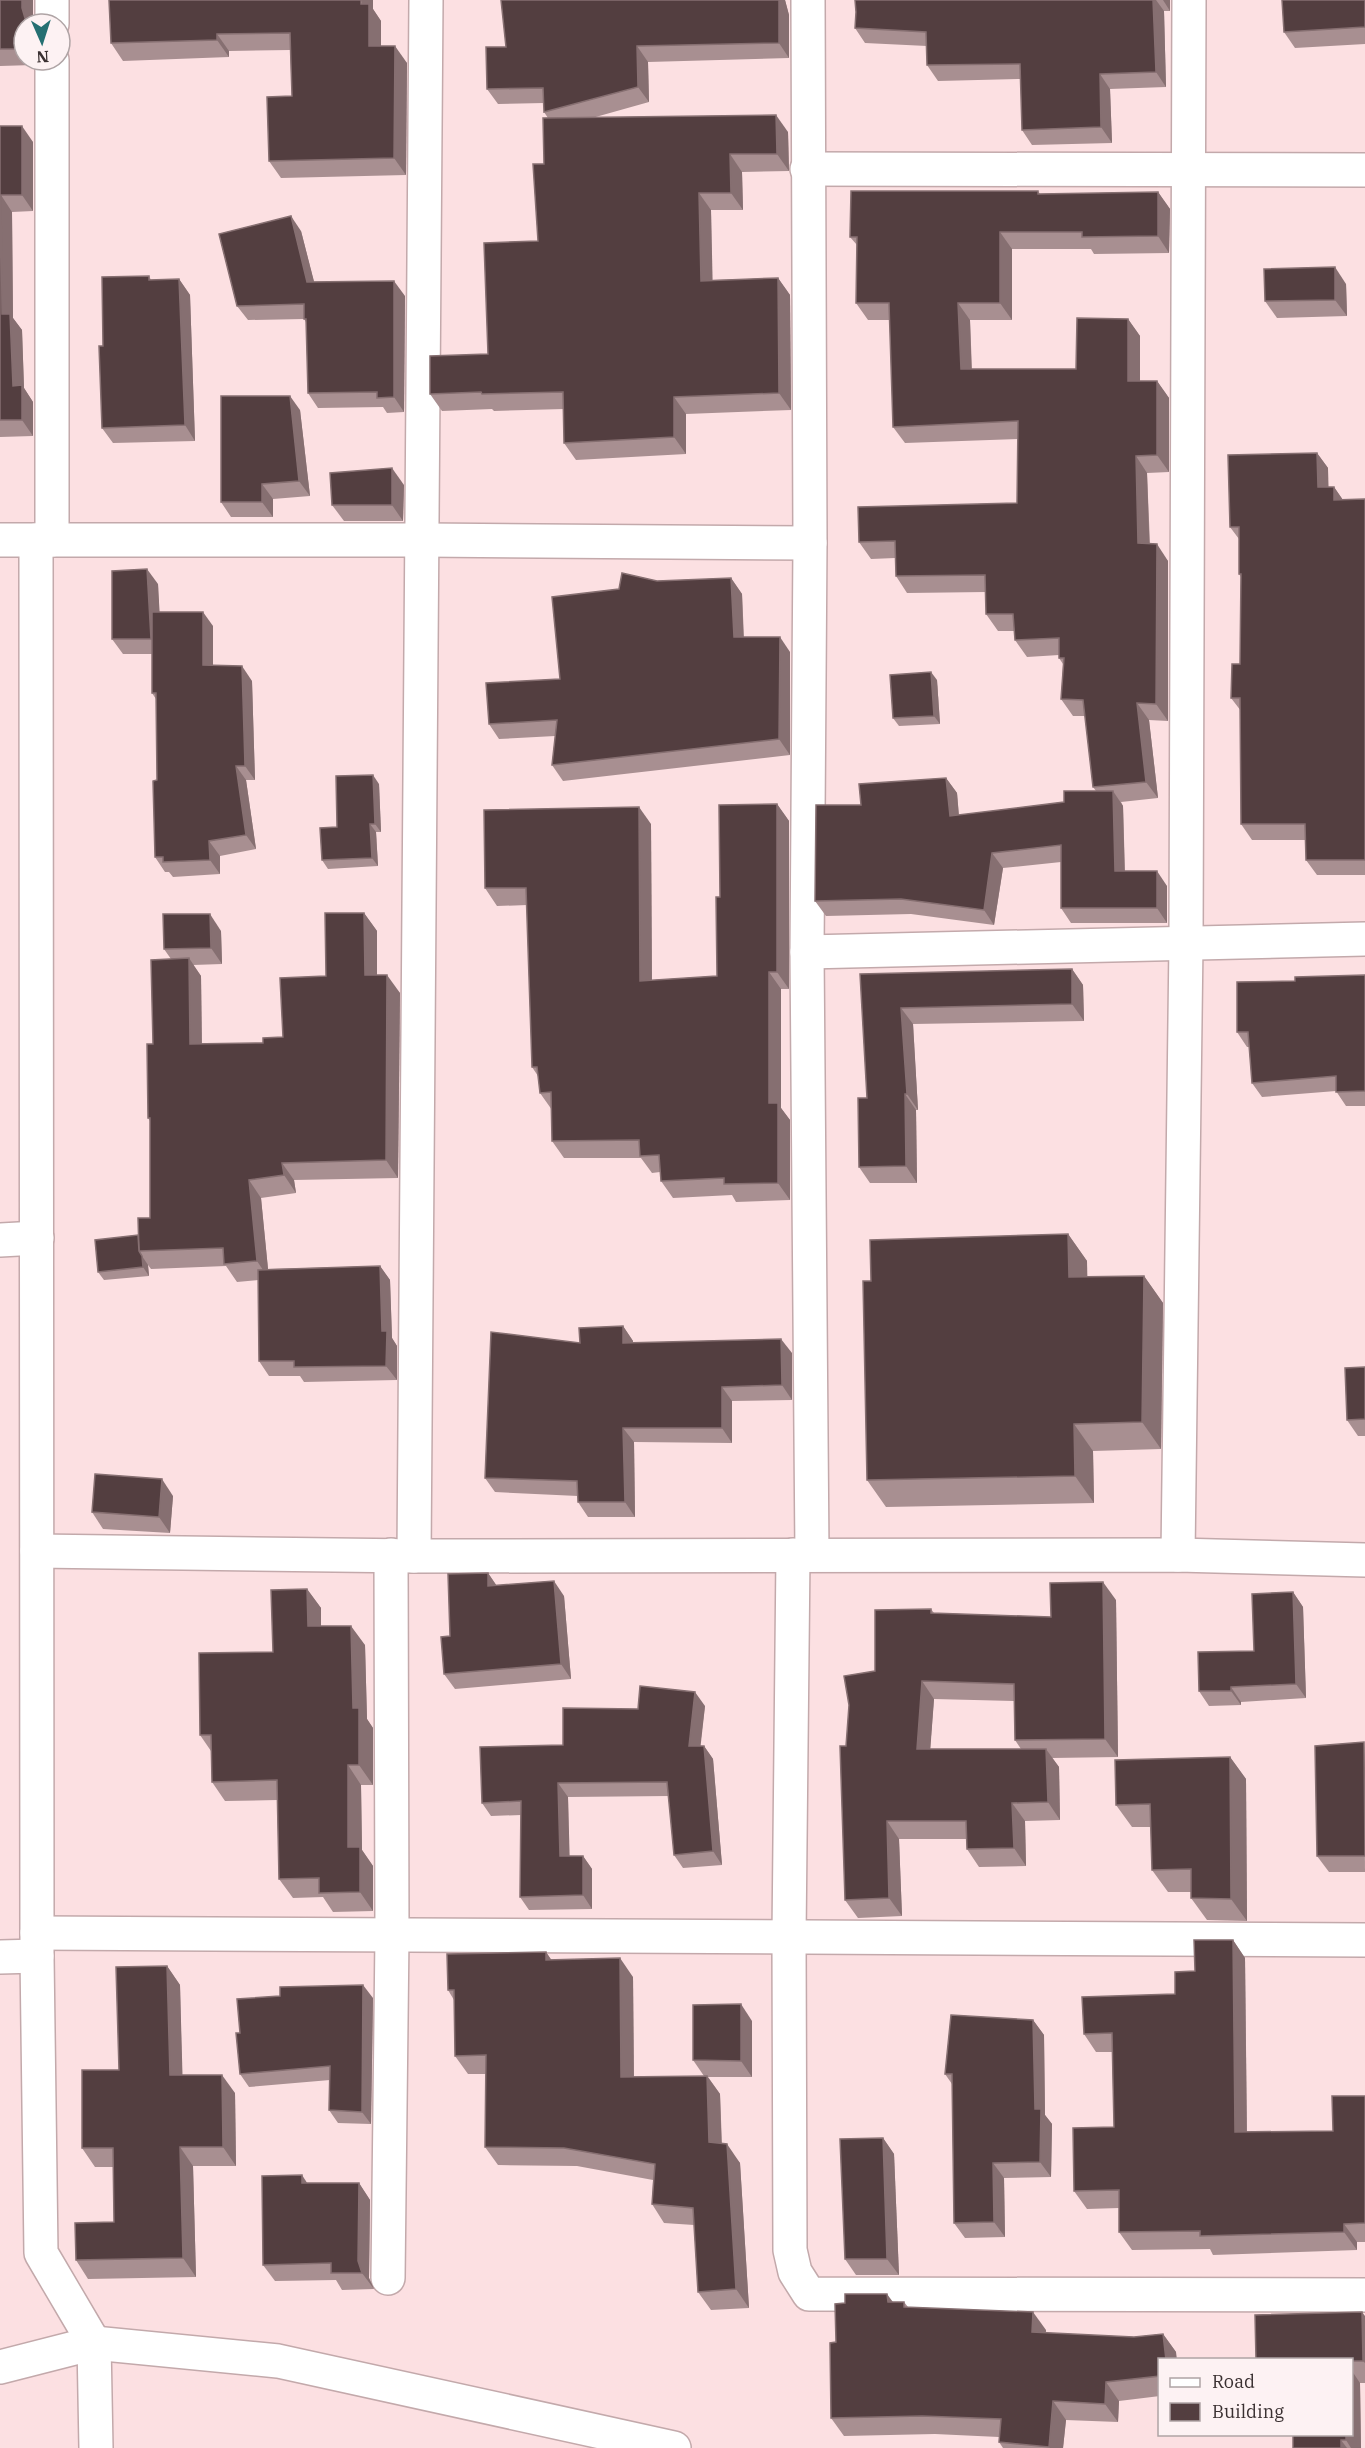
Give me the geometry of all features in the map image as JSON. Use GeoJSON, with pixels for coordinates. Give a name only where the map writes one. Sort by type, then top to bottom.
{"type":"FeatureCollection","features":[{"type":"Feature","properties":{"kind":"street"},"geometry":{"type":"LineString","coordinates":[[388,2278],[392,1935],[403,1556],[423,540],[426,0]]}},
{"type":"Feature","properties":{"kind":"street"},"geometry":{"type":"LineString","coordinates":[[807,0],[810,543],[803,1555],[789,1937],[790,2250],[795,2272],[810,2294],[1365,2295]]}},
{"type":"Feature","properties":{"kind":"street"},"geometry":{"type":"LineString","coordinates":[[1178,1555],[1186,944],[1189,0]]}},
{"type":"Feature","properties":{"kind":"street"},"geometry":{"type":"LineString","coordinates":[[52,72],[44,540],[37,1238],[37,1944],[41,2253],[94,2343],[96,2448]]}},
{"type":"Feature","properties":{"kind":"street"},"geometry":{"type":"LineString","coordinates":[[807,169],[1188,172],[1365,170]]}},
{"type":"Feature","properties":{"kind":"street"},"geometry":{"type":"LineString","coordinates":[[0,540],[810,543]]}},
{"type":"Feature","properties":{"kind":"street"},"geometry":{"type":"LineString","coordinates":[[807,952],[1365,939]]}},
{"type":"Feature","properties":{"kind":"street"},"geometry":{"type":"LineString","coordinates":[[0,1240],[37,1238]]}},
{"type":"Feature","properties":{"kind":"street"},"geometry":{"type":"LineString","coordinates":[[37,1551],[403,1556],[1178,1555],[1365,1560]]}},
{"type":"Feature","properties":{"kind":"street"},"geometry":{"type":"LineString","coordinates":[[0,1957],[37,1944],[392,1935],[1365,1940]]}},
{"type":"Feature","properties":{"kind":"street"},"geometry":{"type":"LineString","coordinates":[[0,2367],[94,2343],[278,2361],[674,2448]]}},
{"type":"Feature","properties":{"kind":"building"},"geometry":{"type":"Polygon","coordinates":[[[0,0],[22,0],[23,12],[12,12],[12,49],[0,49],[0,0]]]}},
{"type":"Feature","properties":{"kind":"building"},"geometry":{"type":"Polygon","coordinates":[[[109,0],[361,0],[361,4],[369,4],[369,46],[395,46],[394,158],[269,161],[267,97],[292,96],[290,33],[217,34],[217,40],[111,43],[109,0]]]}},
{"type":"Feature","properties":{"kind":"building"},"geometry":{"type":"Polygon","coordinates":[[[501,0],[779,0],[779,43],[637,46],[638,87],[544,112],[543,88],[487,89],[486,47],[506,47],[501,0]]]}},
{"type":"Feature","properties":{"kind":"building"},"geometry":{"type":"Polygon","coordinates":[[[855,0],[1153,0],[1156,72],[1100,74],[1101,127],[1022,130],[1020,64],[927,65],[926,32],[855,28],[855,0]]]}},
{"type":"Feature","properties":{"kind":"building"},"geometry":{"type":"Polygon","coordinates":[[[1282,0],[1365,0],[1365,27],[1284,32],[1282,0]]]}},
{"type":"Feature","properties":{"kind":"building"},"geometry":{"type":"Polygon","coordinates":[[[776,115],[777,154],[730,154],[731,193],[699,193],[701,281],[778,278],[779,393],[674,397],[674,437],[564,443],[563,392],[430,394],[430,356],[488,354],[484,243],[538,241],[533,164],[544,164],[543,118],[776,115]]]}},
{"type":"Feature","properties":{"kind":"building"},"geometry":{"type":"Polygon","coordinates":[[[0,126],[22,126],[22,195],[1,195],[2,314],[10,314],[13,386],[22,385],[22,420],[0,420],[0,126]]]}},
{"type":"Feature","properties":{"kind":"building"},"geometry":{"type":"Polygon","coordinates":[[[851,191],[1038,191],[1038,194],[1158,192],[1158,236],[1082,237],[1082,232],[1000,232],[1000,303],[958,303],[961,369],[1076,369],[1077,318],[1128,319],[1128,381],[1157,381],[1157,455],[1136,456],[1138,543],[1157,544],[1156,704],[1137,703],[1146,782],[1093,787],[1083,700],[1061,699],[1064,658],[1059,658],[1059,638],[1015,640],[1013,614],[986,614],[985,575],[896,576],[895,541],[859,542],[858,507],[1017,503],[1018,421],[893,427],[889,303],[856,303],[857,237],[850,237],[851,191]]]}},
{"type":"Feature","properties":{"kind":"building"},"geometry":{"type":"Polygon","coordinates":[[[291,216],[307,282],[394,281],[394,397],[377,398],[377,392],[308,393],[304,304],[237,306],[219,234],[291,216]]]}},
{"type":"Feature","properties":{"kind":"building"},"geometry":{"type":"Polygon","coordinates":[[[1335,267],[1335,300],[1265,301],[1264,269],[1335,267]]]}},
{"type":"Feature","properties":{"kind":"building"},"geometry":{"type":"Polygon","coordinates":[[[149,276],[149,280],[179,279],[185,425],[102,428],[99,346],[103,346],[102,277],[149,276]]]}},
{"type":"Feature","properties":{"kind":"building"},"geometry":{"type":"Polygon","coordinates":[[[221,396],[290,396],[299,481],[262,484],[262,502],[221,502],[221,396]]]}},
{"type":"Feature","properties":{"kind":"building"},"geometry":{"type":"Polygon","coordinates":[[[1317,453],[1318,487],[1334,487],[1334,500],[1365,499],[1365,860],[1306,860],[1305,824],[1241,824],[1240,698],[1231,698],[1232,664],[1240,664],[1241,574],[1239,574],[1239,527],[1230,527],[1228,455],[1317,453]]]}},
{"type":"Feature","properties":{"kind":"building"},"geometry":{"type":"Polygon","coordinates":[[[392,468],[392,505],[332,505],[330,473],[392,468]]]}},
{"type":"Feature","properties":{"kind":"building"},"geometry":{"type":"Polygon","coordinates":[[[147,569],[151,639],[112,639],[112,571],[147,569]]]}},
{"type":"Feature","properties":{"kind":"building"},"geometry":{"type":"Polygon","coordinates":[[[622,573],[657,581],[731,578],[734,637],[780,637],[779,739],[552,765],[557,720],[489,724],[486,683],[560,679],[552,597],[619,589],[622,573]]]}},
{"type":"Feature","properties":{"kind":"building"},"geometry":{"type":"Polygon","coordinates":[[[152,612],[203,612],[203,665],[242,666],[245,766],[236,766],[246,835],[209,841],[210,860],[163,862],[163,857],[155,857],[153,781],[157,780],[156,693],[152,693],[152,612]]]}},
{"type":"Feature","properties":{"kind":"building"},"geometry":{"type":"Polygon","coordinates":[[[931,672],[934,716],[893,718],[890,675],[931,672]]]}},
{"type":"Feature","properties":{"kind":"building"},"geometry":{"type":"Polygon","coordinates":[[[373,775],[375,824],[370,824],[372,858],[322,860],[320,828],[337,827],[336,776],[373,775]]]}},
{"type":"Feature","properties":{"kind":"building"},"geometry":{"type":"Polygon","coordinates":[[[946,778],[950,816],[1064,802],[1064,791],[1113,791],[1115,871],[1157,871],[1157,908],[1061,908],[1061,845],[992,853],[984,910],[901,899],[815,901],[816,805],[861,805],[859,784],[946,778]]]}},
{"type":"Feature","properties":{"kind":"building"},"geometry":{"type":"Polygon","coordinates":[[[777,804],[777,972],[769,972],[769,1103],[778,1103],[778,1183],[724,1184],[724,1178],[661,1181],[659,1155],[640,1156],[639,1140],[552,1141],[551,1092],[540,1093],[537,1067],[532,1067],[526,888],[485,888],[484,810],[639,807],[640,981],[717,976],[716,897],[720,897],[719,805],[777,804]]]}},
{"type":"Feature","properties":{"kind":"building"},"geometry":{"type":"Polygon","coordinates":[[[325,913],[364,913],[365,975],[387,975],[386,1160],[282,1163],[284,1175],[249,1180],[257,1261],[224,1264],[223,1248],[139,1251],[138,1218],[150,1218],[147,1044],[153,1044],[151,960],[189,958],[190,1044],[263,1043],[263,1038],[283,1037],[280,978],[326,976],[325,913]]]}},
{"type":"Feature","properties":{"kind":"building"},"geometry":{"type":"Polygon","coordinates":[[[163,914],[210,914],[211,948],[164,949],[163,914]]]}},
{"type":"Feature","properties":{"kind":"building"},"geometry":{"type":"Polygon","coordinates":[[[1072,969],[1072,1004],[901,1008],[907,1094],[905,1094],[906,1166],[859,1167],[858,1098],[867,1098],[860,974],[1072,969]]]}},
{"type":"Feature","properties":{"kind":"building"},"geometry":{"type":"Polygon","coordinates":[[[1365,975],[1365,1091],[1336,1092],[1336,1076],[1252,1083],[1248,1032],[1237,1032],[1237,982],[1295,981],[1295,977],[1365,975]]]}},
{"type":"Feature","properties":{"kind":"building"},"geometry":{"type":"Polygon","coordinates":[[[1068,1234],[1069,1277],[1144,1276],[1142,1422],[1074,1424],[1075,1476],[867,1480],[863,1281],[871,1281],[870,1240],[1068,1234]]]}},
{"type":"Feature","properties":{"kind":"building"},"geometry":{"type":"Polygon","coordinates":[[[138,1235],[143,1267],[98,1272],[95,1240],[138,1235]]]}},
{"type":"Feature","properties":{"kind":"building"},"geometry":{"type":"Polygon","coordinates":[[[380,1266],[382,1331],[387,1331],[386,1366],[294,1367],[294,1361],[259,1361],[258,1270],[380,1266]]]}},
{"type":"Feature","properties":{"kind":"building"},"geometry":{"type":"Polygon","coordinates":[[[623,1326],[623,1343],[781,1339],[782,1385],[722,1387],[722,1428],[623,1428],[625,1502],[578,1502],[577,1481],[485,1478],[491,1332],[580,1343],[579,1328],[623,1326]]]}},
{"type":"Feature","properties":{"kind":"building"},"geometry":{"type":"Polygon","coordinates":[[[1365,1367],[1365,1419],[1347,1420],[1345,1368],[1365,1367]]]}},
{"type":"Feature","properties":{"kind":"building"},"geometry":{"type":"Polygon","coordinates":[[[95,1474],[162,1479],[159,1517],[92,1512],[95,1474]]]}},
{"type":"Feature","properties":{"kind":"building"},"geometry":{"type":"Polygon","coordinates":[[[488,1573],[488,1586],[554,1581],[561,1664],[444,1674],[441,1637],[450,1636],[448,1574],[488,1573]]]}},
{"type":"Feature","properties":{"kind":"building"},"geometry":{"type":"Polygon","coordinates":[[[1103,1582],[1105,1739],[1015,1740],[1014,1684],[922,1681],[917,1749],[1046,1749],[1048,1802],[1012,1803],[1014,1848],[967,1849],[966,1821],[887,1821],[889,1898],[845,1900],[840,1746],[846,1746],[849,1705],[844,1676],[875,1671],[875,1610],[931,1609],[931,1613],[1051,1617],[1050,1583],[1103,1582]]]}},
{"type":"Feature","properties":{"kind":"building"},"geometry":{"type":"Polygon","coordinates":[[[307,1589],[308,1626],[351,1626],[353,1708],[359,1708],[359,1765],[348,1765],[348,1847],[360,1847],[360,1892],[319,1893],[319,1878],[279,1879],[277,1780],[212,1782],[211,1735],[200,1735],[199,1653],[273,1652],[271,1590],[307,1589]]]}},
{"type":"Feature","properties":{"kind":"building"},"geometry":{"type":"Polygon","coordinates":[[[1293,1592],[1296,1684],[1231,1687],[1231,1691],[1199,1691],[1198,1652],[1254,1651],[1252,1594],[1293,1592]]]}},
{"type":"Feature","properties":{"kind":"building"},"geometry":{"type":"Polygon","coordinates":[[[640,1686],[695,1692],[689,1746],[704,1746],[713,1851],[674,1855],[667,1782],[558,1783],[560,1856],[583,1856],[583,1895],[520,1897],[521,1801],[482,1803],[480,1747],[563,1745],[563,1708],[638,1709],[640,1686]]]}},
{"type":"Feature","properties":{"kind":"building"},"geometry":{"type":"Polygon","coordinates":[[[1364,1742],[1365,1856],[1317,1856],[1315,1746],[1364,1742]]]}},
{"type":"Feature","properties":{"kind":"building"},"geometry":{"type":"Polygon","coordinates":[[[1230,1757],[1231,1899],[1191,1898],[1191,1869],[1152,1870],[1150,1804],[1116,1805],[1115,1760],[1230,1757]]]}},
{"type":"Feature","properties":{"kind":"building"},"geometry":{"type":"Polygon","coordinates":[[[1194,1940],[1233,1940],[1235,2132],[1333,2131],[1332,2096],[1365,2096],[1365,2223],[1344,2224],[1344,2232],[1200,2236],[1200,2231],[1119,2232],[1119,2190],[1074,2191],[1073,2128],[1114,2127],[1112,2033],[1084,2034],[1082,1997],[1175,1994],[1175,1972],[1195,1971],[1194,1940]]]}},
{"type":"Feature","properties":{"kind":"building"},"geometry":{"type":"Polygon","coordinates":[[[546,1952],[546,1960],[620,1958],[621,2077],[707,2076],[709,2142],[727,2144],[736,2289],[698,2292],[693,2208],[652,2204],[655,2164],[564,2148],[485,2147],[486,2055],[455,2056],[454,1990],[448,1990],[447,1954],[546,1952]]]}},
{"type":"Feature","properties":{"kind":"building"},"geometry":{"type":"Polygon","coordinates":[[[167,1966],[170,2075],[222,2075],[223,2147],[180,2147],[183,2258],[76,2260],[75,2223],[114,2222],[113,2148],[82,2148],[82,2070],[119,2070],[116,1967],[167,1966]]]}},
{"type":"Feature","properties":{"kind":"building"},"geometry":{"type":"Polygon","coordinates":[[[363,1985],[362,2112],[329,2110],[330,2066],[240,2074],[236,2033],[240,2033],[237,1999],[280,1996],[280,1987],[363,1985]]]}},
{"type":"Feature","properties":{"kind":"building"},"geometry":{"type":"Polygon","coordinates":[[[741,2004],[741,2061],[693,2060],[693,2005],[741,2004]]]}},
{"type":"Feature","properties":{"kind":"building"},"geometry":{"type":"Polygon","coordinates":[[[951,2015],[1033,2020],[1035,2109],[1041,2109],[1040,2162],[993,2163],[994,2222],[954,2223],[952,2074],[945,2074],[951,2015]]]}},
{"type":"Feature","properties":{"kind":"building"},"geometry":{"type":"Polygon","coordinates":[[[883,2138],[887,2259],[845,2259],[840,2139],[883,2138]]]}},
{"type":"Feature","properties":{"kind":"building"},"geometry":{"type":"Polygon","coordinates":[[[302,2175],[302,2183],[359,2183],[358,2261],[362,2273],[331,2273],[331,2263],[263,2265],[262,2176],[302,2175]]]}},
{"type":"Feature","properties":{"kind":"building"},"geometry":{"type":"Polygon","coordinates":[[[845,2294],[887,2294],[888,2302],[904,2302],[904,2307],[1033,2312],[1032,2332],[1134,2337],[1163,2334],[1166,2358],[1158,2358],[1158,2376],[1106,2382],[1105,2404],[1053,2401],[1049,2447],[999,2442],[1001,2419],[922,2416],[831,2418],[830,2343],[836,2342],[835,2304],[845,2303],[845,2294]]]}},
{"type":"Feature","properties":{"kind":"building"},"geometry":{"type":"Polygon","coordinates":[[[1362,2312],[1363,2361],[1353,2361],[1353,2358],[1256,2358],[1255,2315],[1362,2312]]]}},
{"type":"Feature","properties":{"kind":"building"},"geometry":{"type":"Polygon","coordinates":[[[1293,2436],[1346,2436],[1346,2440],[1341,2440],[1341,2448],[1293,2448],[1293,2436]]]}}]}
